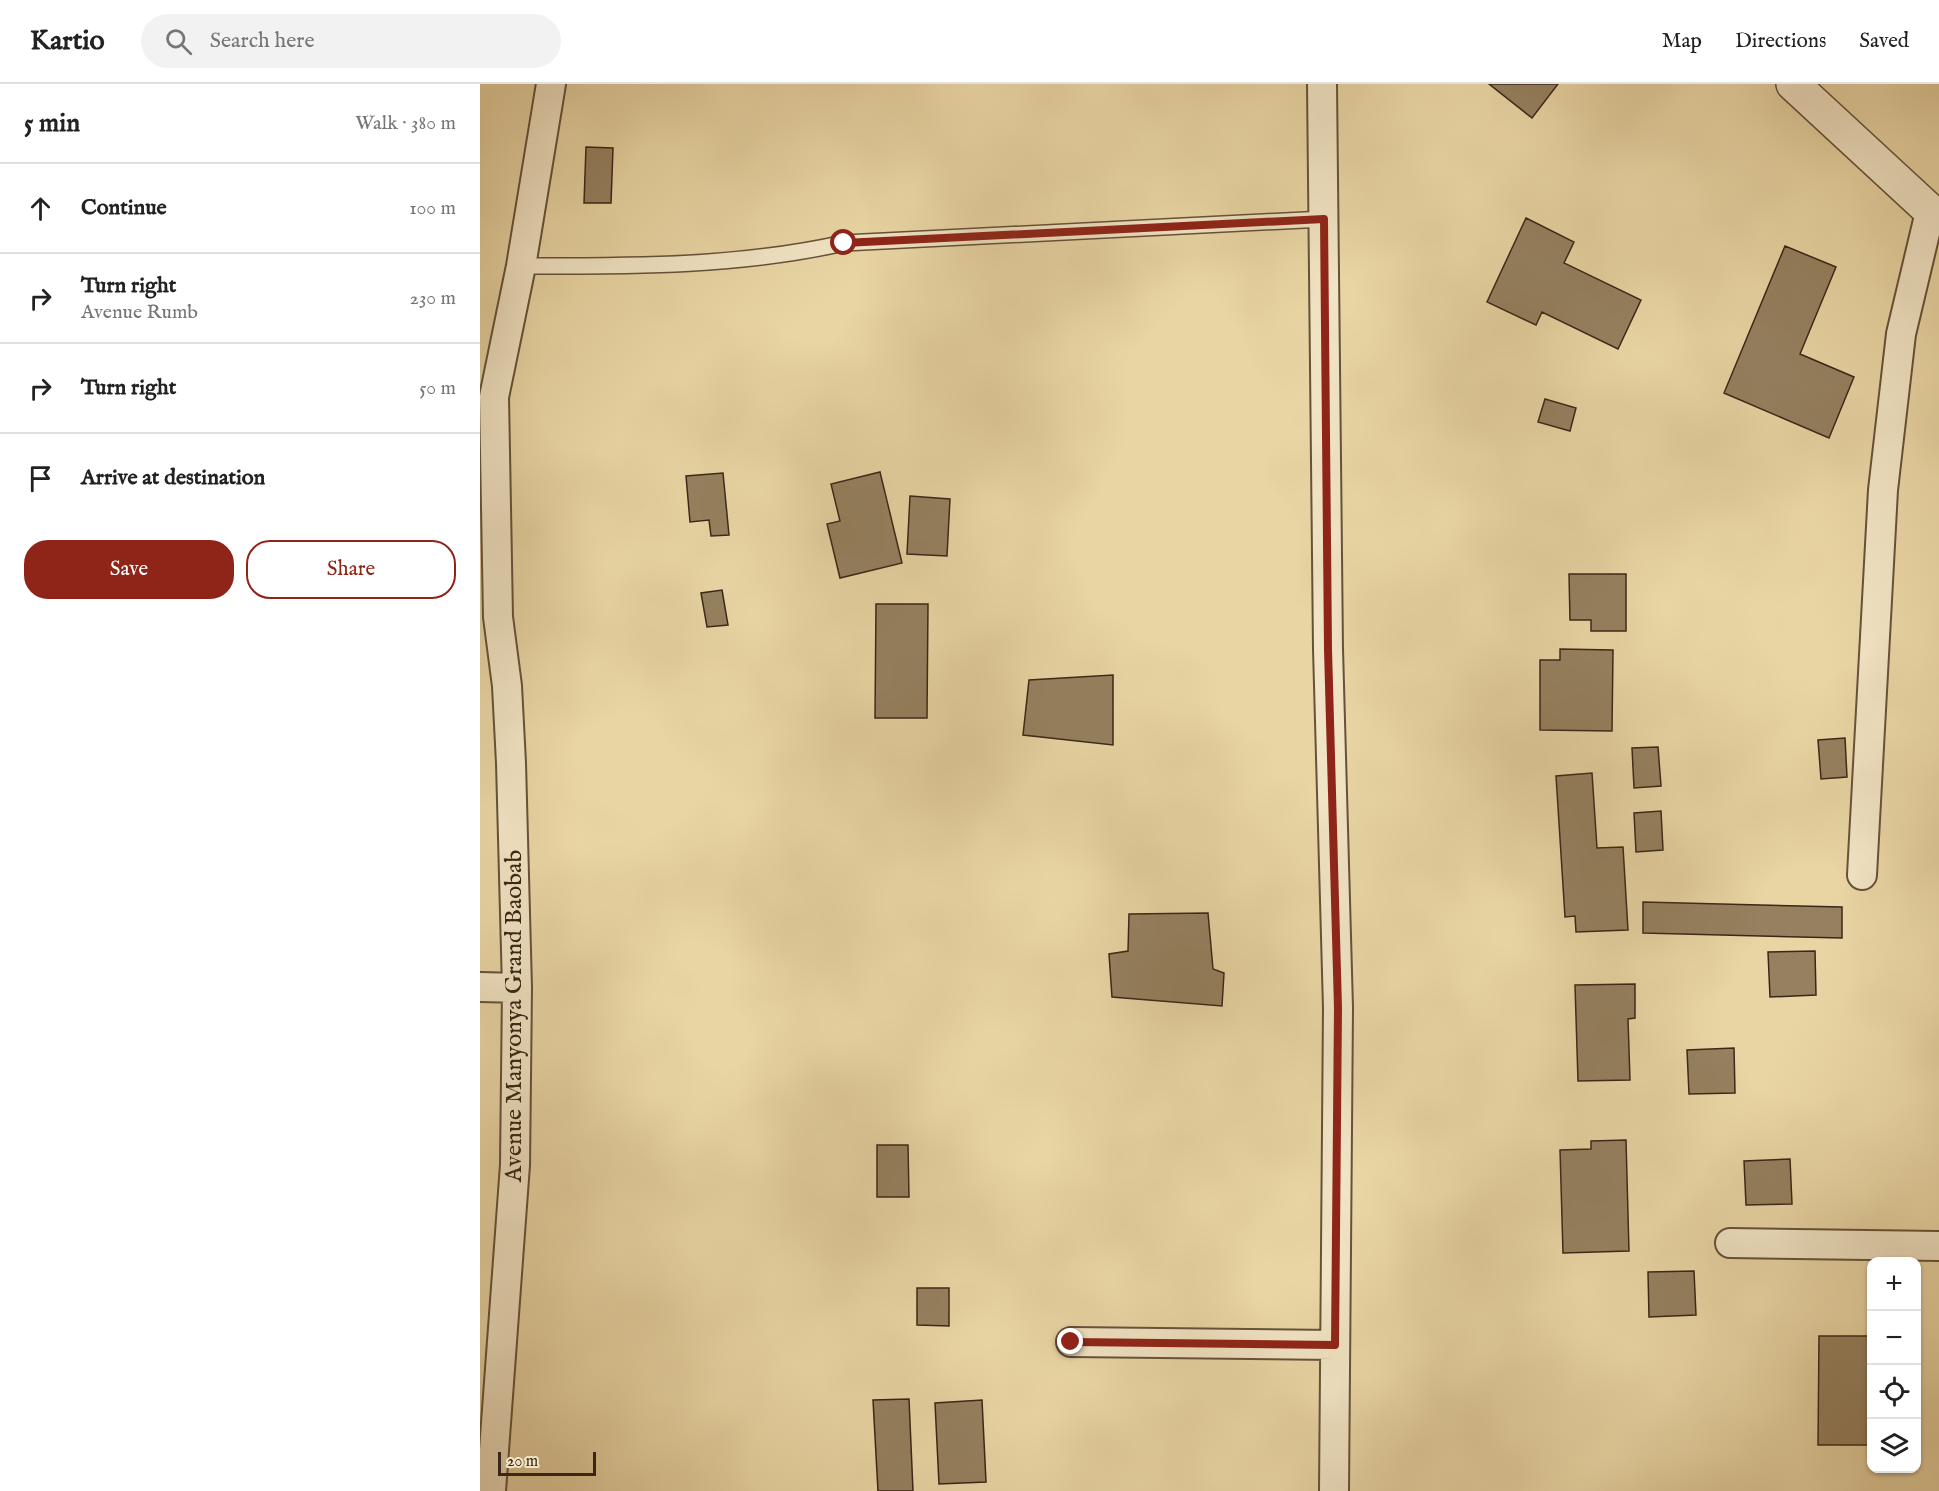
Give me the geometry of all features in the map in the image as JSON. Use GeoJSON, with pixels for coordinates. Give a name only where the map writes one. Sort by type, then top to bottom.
{"type":"FeatureCollection","features":[{"type":"Feature","properties":{"kind":"street","name":"Avenue Manyonya Grand Baobab"},"geometry":{"type":"LineString","coordinates":[[491,1491],[515,1165],[517,988],[511,763],[507,686],[498,617],[494,397],[521,266],[551,84]]}},
{"type":"Feature","properties":{"kind":"street"},"geometry":{"type":"LineString","coordinates":[[1322,84],[1328,649],[1338,1008],[1334,1491]]}},
{"type":"Feature","properties":{"kind":"street"},"geometry":{"type":"LineString","coordinates":[[1793,84],[1935,215],[1901,334],[1883,490],[1862,875]]}},
{"type":"Feature","properties":{"kind":"street"},"geometry":{"type":"LineString","coordinates":[[480,987],[517,988]]}},
{"type":"Feature","properties":{"kind":"street"},"geometry":{"type":"LineString","coordinates":[[1730,1243],[1939,1246]]}},
{"type":"Feature","properties":{"kind":"street"},"geometry":{"type":"LineString","coordinates":[[1071,1342],[1335,1345]]}},
{"type":"Feature","properties":{"kind":"lane"},"geometry":{"type":"LineString","coordinates":[[521,266],[670,266],[816,249],[844,243],[1324,219]]}},
{"type":"Feature","properties":{"kind":"building"},"geometry":{"type":"Polygon","coordinates":[[[1489,84],[1558,84],[1532,118],[1489,84]]]}},
{"type":"Feature","properties":{"kind":"building"},"geometry":{"type":"Polygon","coordinates":[[[586,147],[613,148],[611,203],[584,203],[586,147]]]}},
{"type":"Feature","properties":{"kind":"building"},"geometry":{"type":"Polygon","coordinates":[[[1526,218],[1574,242],[1564,263],[1641,300],[1618,349],[1542,312],[1536,325],[1487,302],[1526,218]]]}},
{"type":"Feature","properties":{"kind":"building"},"geometry":{"type":"Polygon","coordinates":[[[1785,246],[1836,267],[1800,354],[1854,377],[1829,438],[1724,393],[1785,246]]]}},
{"type":"Feature","properties":{"kind":"building"},"geometry":{"type":"Polygon","coordinates":[[[1545,399],[1576,408],[1570,431],[1538,422],[1545,399]]]}},
{"type":"Feature","properties":{"kind":"building"},"geometry":{"type":"Polygon","coordinates":[[[880,472],[902,563],[840,578],[827,524],[840,521],[831,484],[880,472]]]}},
{"type":"Feature","properties":{"kind":"building"},"geometry":{"type":"Polygon","coordinates":[[[723,473],[729,535],[711,536],[709,520],[690,522],[686,476],[723,473]]]}},
{"type":"Feature","properties":{"kind":"building"},"geometry":{"type":"Polygon","coordinates":[[[910,496],[950,499],[947,556],[907,554],[910,496]]]}},
{"type":"Feature","properties":{"kind":"building"},"geometry":{"type":"Polygon","coordinates":[[[1569,574],[1626,574],[1626,631],[1591,631],[1591,620],[1570,620],[1569,574]]]}},
{"type":"Feature","properties":{"kind":"building"},"geometry":{"type":"Polygon","coordinates":[[[722,590],[728,625],[707,627],[701,593],[722,590]]]}},
{"type":"Feature","properties":{"kind":"building"},"geometry":{"type":"Polygon","coordinates":[[[876,604],[928,604],[927,718],[875,718],[876,604]]]}},
{"type":"Feature","properties":{"kind":"building"},"geometry":{"type":"Polygon","coordinates":[[[1560,649],[1613,650],[1612,731],[1540,730],[1540,660],[1560,660],[1560,649]]]}},
{"type":"Feature","properties":{"kind":"building"},"geometry":{"type":"Polygon","coordinates":[[[1113,675],[1113,745],[1023,735],[1029,680],[1113,675]]]}},
{"type":"Feature","properties":{"kind":"building"},"geometry":{"type":"Polygon","coordinates":[[[1845,738],[1847,777],[1821,779],[1818,740],[1845,738]]]}},
{"type":"Feature","properties":{"kind":"building"},"geometry":{"type":"Polygon","coordinates":[[[1658,747],[1661,786],[1634,788],[1632,748],[1658,747]]]}},
{"type":"Feature","properties":{"kind":"building"},"geometry":{"type":"Polygon","coordinates":[[[1592,773],[1597,848],[1623,847],[1628,930],[1576,932],[1575,916],[1565,917],[1556,776],[1592,773]]]}},
{"type":"Feature","properties":{"kind":"building"},"geometry":{"type":"Polygon","coordinates":[[[1661,811],[1663,850],[1636,852],[1634,813],[1661,811]]]}},
{"type":"Feature","properties":{"kind":"building"},"geometry":{"type":"Polygon","coordinates":[[[1643,902],[1842,907],[1842,938],[1643,933],[1643,902]]]}},
{"type":"Feature","properties":{"kind":"building"},"geometry":{"type":"Polygon","coordinates":[[[1208,913],[1213,969],[1224,973],[1222,1006],[1112,997],[1109,954],[1128,951],[1129,914],[1208,913]]]}},
{"type":"Feature","properties":{"kind":"building"},"geometry":{"type":"Polygon","coordinates":[[[1815,951],[1816,995],[1770,997],[1768,952],[1815,951]]]}},
{"type":"Feature","properties":{"kind":"building"},"geometry":{"type":"Polygon","coordinates":[[[1635,984],[1635,1018],[1628,1019],[1630,1080],[1578,1081],[1575,985],[1635,984]]]}},
{"type":"Feature","properties":{"kind":"building"},"geometry":{"type":"Polygon","coordinates":[[[1734,1048],[1735,1093],[1689,1094],[1687,1050],[1734,1048]]]}},
{"type":"Feature","properties":{"kind":"building"},"geometry":{"type":"Polygon","coordinates":[[[1626,1140],[1629,1251],[1563,1253],[1560,1150],[1591,1149],[1591,1141],[1626,1140]]]}},
{"type":"Feature","properties":{"kind":"building"},"geometry":{"type":"Polygon","coordinates":[[[877,1145],[908,1145],[909,1197],[877,1197],[877,1145]]]}},
{"type":"Feature","properties":{"kind":"building"},"geometry":{"type":"Polygon","coordinates":[[[1790,1159],[1792,1204],[1746,1205],[1744,1161],[1790,1159]]]}},
{"type":"Feature","properties":{"kind":"building"},"geometry":{"type":"Polygon","coordinates":[[[1694,1271],[1696,1315],[1649,1317],[1648,1272],[1694,1271]]]}},
{"type":"Feature","properties":{"kind":"building"},"geometry":{"type":"Polygon","coordinates":[[[917,1288],[949,1288],[949,1326],[917,1325],[917,1288]]]}},
{"type":"Feature","properties":{"kind":"building"},"geometry":{"type":"Polygon","coordinates":[[[1819,1336],[1867,1336],[1867,1445],[1818,1445],[1819,1336]]]}},
{"type":"Feature","properties":{"kind":"building"},"geometry":{"type":"Polygon","coordinates":[[[909,1399],[913,1491],[878,1491],[873,1400],[909,1399]]]}},
{"type":"Feature","properties":{"kind":"building"},"geometry":{"type":"Polygon","coordinates":[[[982,1400],[986,1482],[939,1484],[935,1403],[982,1400]]]}},
{"type":"Feature","properties":{"kind":"route"},"geometry":{"type":"LineString","coordinates":[[844,243],[1324,219],[1328,649],[1338,1008],[1335,1345],[1071,1342]]}}]}
